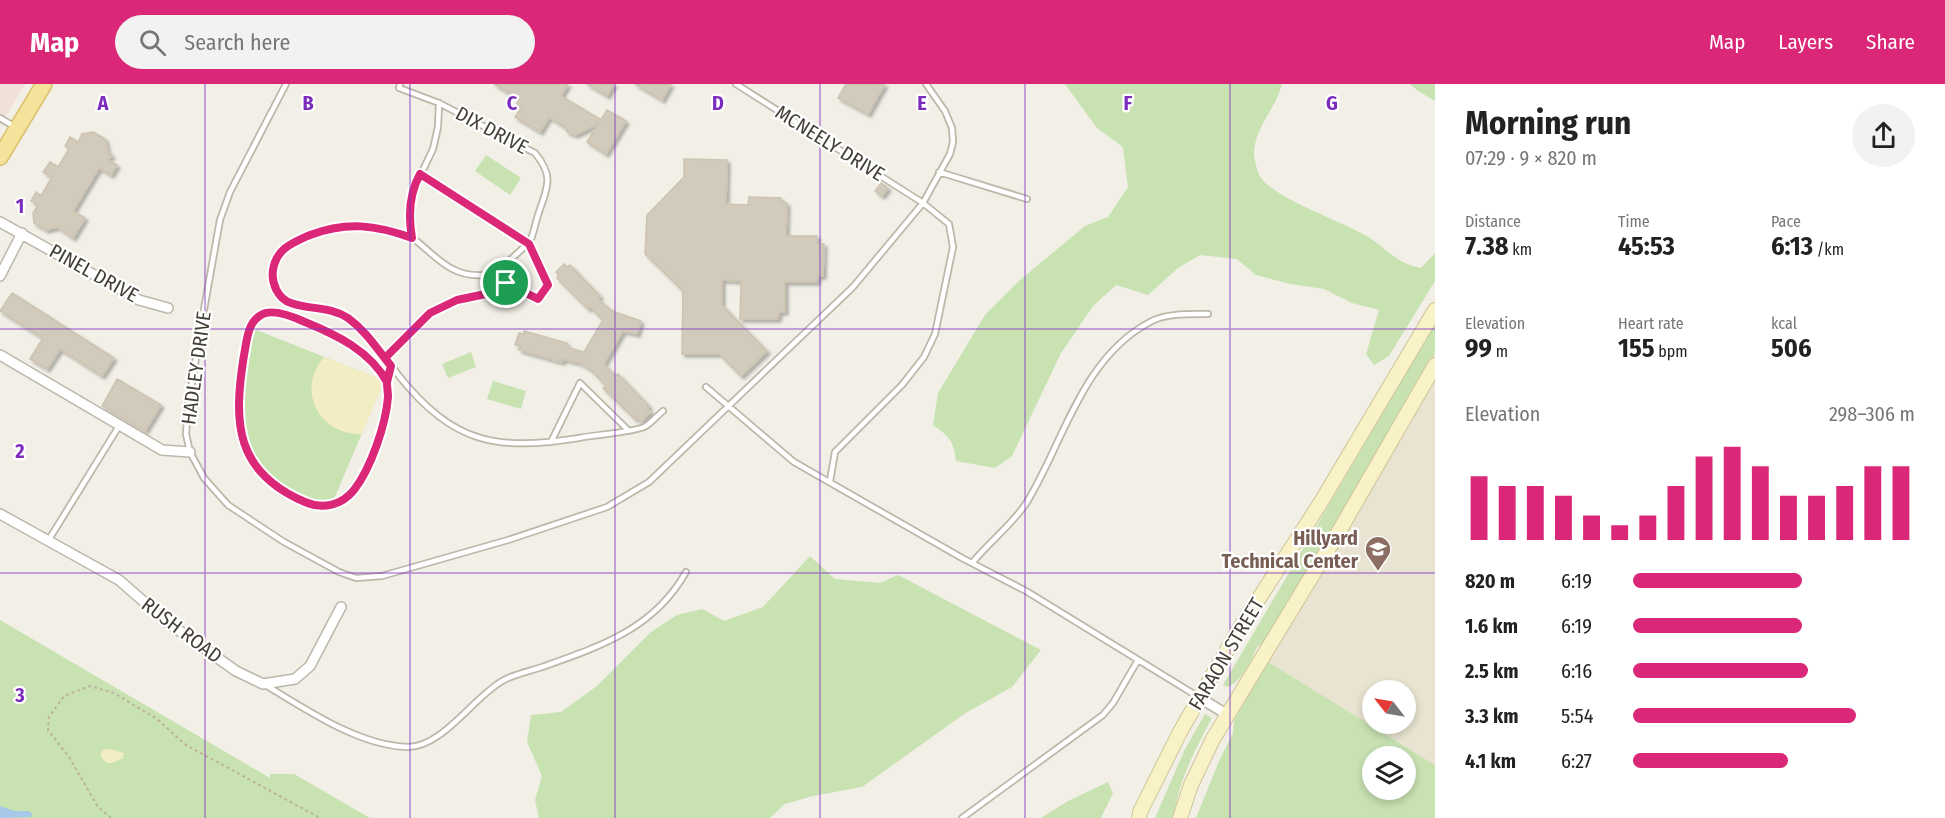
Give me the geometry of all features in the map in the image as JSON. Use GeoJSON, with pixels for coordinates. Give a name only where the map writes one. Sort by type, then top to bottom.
{"type":"FeatureCollection","features":[{"type":"Feature","properties":{"kind":"main road"},"geometry":{"type":"LineString","coordinates":[[0,158],[44,84]]}},
{"type":"Feature","properties":{"kind":"main road","name":"FARAON STREET"},"geometry":{"type":"LineString","coordinates":[[1139,818],[1180,732],[1238,631],[1320,502],[1435,310]]}},
{"type":"Feature","properties":{"kind":"main road","name":"FARAON STREET"},"geometry":{"type":"LineString","coordinates":[[1180,818],[1191,785],[1228,715],[1338,533],[1435,365]]}},
{"type":"Feature","properties":{"kind":"street"},"geometry":{"type":"LineString","coordinates":[[0,222],[22,233],[0,276]]}},
{"type":"Feature","properties":{"kind":"street","name":"PINEL DRIVE"},"geometry":{"type":"LineString","coordinates":[[22,233],[139,300],[168,308]]}},
{"type":"Feature","properties":{"kind":"street","name":"HADLEY DRIVE"},"geometry":{"type":"LineString","coordinates":[[0,355],[162,450],[190,452]]}},
{"type":"Feature","properties":{"kind":"street","name":"RUSH ROAD"},"geometry":{"type":"LineString","coordinates":[[0,514],[119,580],[167,622],[236,671],[263,684]]}},
{"type":"Feature","properties":{"kind":"street"},"geometry":{"type":"LineString","coordinates":[[263,684],[295,679],[310,666],[341,607]]}},
{"type":"Feature","properties":{"kind":"street"},"geometry":{"type":"LineString","coordinates":[[1200,698],[1228,715]]}},
{"type":"Feature","properties":{"kind":"lane","name":"HADLEY DRIVE"},"geometry":{"type":"LineString","coordinates":[[190,452],[186,434],[188,408],[220,220],[230,192],[286,84]]}},
{"type":"Feature","properties":{"kind":"lane","name":"MCNEELY DRIVE"},"geometry":{"type":"LineString","coordinates":[[735,84],[924,203],[949,224],[953,247],[935,334],[924,357],[902,385],[835,452],[830,481]]}},
{"type":"Feature","properties":{"kind":"lane"},"geometry":{"type":"LineString","coordinates":[[190,452],[204,478],[228,505],[284,542],[339,572],[356,578],[382,576],[508,540],[606,507],[649,482],[729,406],[853,287],[924,203],[953,142],[952,128],[945,111],[926,84]]}},
{"type":"Feature","properties":{"kind":"lane","name":"DIX DRIVE"},"geometry":{"type":"LineString","coordinates":[[400,86],[439,103],[535,153],[543,162],[549,177],[529,244]]}},
{"type":"Feature","properties":{"kind":"lane"},"geometry":{"type":"LineString","coordinates":[[412,238],[409,218],[412,193],[433,149],[438,127],[439,103]]}},
{"type":"Feature","properties":{"kind":"lane"},"geometry":{"type":"LineString","coordinates":[[0,118],[18,128]]}},
{"type":"Feature","properties":{"kind":"lane"},"geometry":{"type":"LineString","coordinates":[[939,172],[1027,199]]}},
{"type":"Feature","properties":{"kind":"lane"},"geometry":{"type":"LineString","coordinates":[[420,174],[529,244],[548,285],[538,299],[493,274],[470,275],[448,267],[412,238],[387,229],[348,225],[293,242],[280,251],[274,261],[272,275],[274,286],[280,296],[290,303],[335,311],[347,318],[363,331],[431,410],[456,428],[480,439],[523,444],[551,442],[645,427],[663,411]]}},
{"type":"Feature","properties":{"kind":"lane"},"geometry":{"type":"LineString","coordinates":[[493,274],[529,244]]}},
{"type":"Feature","properties":{"kind":"lane"},"geometry":{"type":"LineString","coordinates":[[385,358],[430,313],[457,300],[500,291],[506,283]]}},
{"type":"Feature","properties":{"kind":"lane"},"geometry":{"type":"LineString","coordinates":[[387,382],[376,365],[360,350],[296,318],[273,313],[263,314],[255,320],[249,330],[239,387],[238,411],[241,434],[262,475],[286,494],[311,505],[327,507],[342,501],[354,490],[368,465],[381,431],[391,366]]}},
{"type":"Feature","properties":{"kind":"lane"},"geometry":{"type":"LineString","coordinates":[[972,563],[1026,504],[1081,395],[1104,360],[1124,341],[1151,321],[1183,314],[1208,314]]}},
{"type":"Feature","properties":{"kind":"lane"},"geometry":{"type":"LineString","coordinates":[[551,442],[580,383],[628,430]]}},
{"type":"Feature","properties":{"kind":"lane"},"geometry":{"type":"LineString","coordinates":[[706,387],[794,462],[1026,591],[1200,698]]}},
{"type":"Feature","properties":{"kind":"lane"},"geometry":{"type":"LineString","coordinates":[[48,541],[120,425]]}},
{"type":"Feature","properties":{"kind":"lane"},"geometry":{"type":"LineString","coordinates":[[263,684],[354,735],[397,746],[411,747],[424,744],[439,735],[502,681],[603,645],[630,631],[650,616],[675,591],[686,572]]}},
{"type":"Feature","properties":{"kind":"lane"},"geometry":{"type":"LineString","coordinates":[[962,818],[1103,715],[1113,703],[1138,660]]}},
{"type":"Feature","properties":{"kind":"path"},"geometry":{"type":"LineString","coordinates":[[111,818],[98,807],[69,757],[48,730],[49,717],[64,696],[90,686],[114,693],[157,719],[186,745],[320,818]]}},
{"type":"Feature","properties":{"kind":"shaded area"},"geometry":{"type":"Polygon","coordinates":[[[0,84],[25,84],[0,126],[0,84]]]}},
{"type":"Feature","properties":{"kind":"shaded area","name":"Hillyard Technical Center"},"geometry":{"type":"Polygon","coordinates":[[[1435,377],[1435,765],[1416,753],[1416,746],[1404,746],[1384,734],[1416,734],[1416,680],[1362,680],[1362,720],[1268,663],[1435,377]]]}},
{"type":"Feature","properties":{"kind":"green space"},"geometry":{"type":"Polygon","coordinates":[[[1065,84],[1282,84],[1257,137],[1254,159],[1261,178],[1282,195],[1358,231],[1406,263],[1421,268],[1435,253],[1435,281],[1389,356],[1374,365],[1366,354],[1379,310],[1352,303],[1324,289],[1290,284],[1256,275],[1237,259],[1200,255],[1178,268],[1148,295],[1116,285],[1093,306],[1061,353],[1012,456],[995,468],[956,461],[950,440],[933,425],[938,393],[985,315],[1020,280],[1085,226],[1108,217],[1128,187],[1123,147],[1097,128],[1065,84]]]}},
{"type":"Feature","properties":{"kind":"green space"},"geometry":{"type":"Polygon","coordinates":[[[1410,84],[1435,84],[1435,101],[1418,91],[1410,84]]]}},
{"type":"Feature","properties":{"kind":"green space"},"geometry":{"type":"Polygon","coordinates":[[[486,155],[521,178],[510,195],[475,171],[486,155]]]}},
{"type":"Feature","properties":{"kind":"green space"},"geometry":{"type":"Polygon","coordinates":[[[1435,324],[1435,354],[1262,646],[1258,646],[1246,670],[1233,684],[1227,687],[1223,685],[1435,324]]]}},
{"type":"Feature","properties":{"kind":"green space"},"geometry":{"type":"Polygon","coordinates":[[[254,329],[380,379],[382,386],[334,499],[323,502],[312,501],[289,492],[258,463],[249,446],[242,409],[246,369],[254,329]]]}},
{"type":"Feature","properties":{"kind":"green space"},"geometry":{"type":"Polygon","coordinates":[[[471,352],[476,367],[448,378],[442,364],[471,352]]]}},
{"type":"Feature","properties":{"kind":"green space"},"geometry":{"type":"Polygon","coordinates":[[[493,381],[526,391],[521,409],[487,399],[493,381]]]}},
{"type":"Feature","properties":{"kind":"green space"},"geometry":{"type":"Polygon","coordinates":[[[810,556],[835,579],[880,583],[898,575],[1041,650],[1012,687],[964,714],[862,787],[785,804],[770,818],[539,818],[535,800],[542,776],[527,742],[531,715],[561,712],[597,686],[651,632],[677,615],[702,609],[724,621],[763,607],[810,556]]]}},
{"type":"Feature","properties":{"kind":"green space"},"geometry":{"type":"Polygon","coordinates":[[[0,620],[270,778],[270,774],[294,774],[370,818],[0,818],[0,620]]]}},
{"type":"Feature","properties":{"kind":"green space"},"geometry":{"type":"Polygon","coordinates":[[[1268,662],[1362,720],[1362,734],[1385,734],[1404,746],[1362,746],[1362,800],[1416,800],[1416,753],[1435,765],[1435,818],[1196,818],[1233,733],[1234,721],[1268,662]]]}},
{"type":"Feature","properties":{"kind":"green space"},"geometry":{"type":"Polygon","coordinates":[[[1205,714],[1212,718],[1183,779],[1174,818],[1155,818],[1185,749],[1205,714]]]}},
{"type":"Feature","properties":{"kind":"green space"},"geometry":{"type":"Polygon","coordinates":[[[1108,782],[1113,793],[1101,818],[1041,818],[1068,801],[1108,782]]]}},
{"type":"Feature","properties":{"kind":"sand"},"geometry":{"type":"Polygon","coordinates":[[[324,357],[380,379],[382,386],[362,434],[347,433],[334,427],[316,409],[312,396],[312,383],[316,370],[324,357]]]}},
{"type":"Feature","properties":{"kind":"sand"},"geometry":{"type":"Polygon","coordinates":[[[110,749],[124,753],[123,758],[107,763],[101,757],[101,752],[110,749]]]}},
{"type":"Feature","properties":{"kind":"water"},"geometry":{"type":"Polygon","coordinates":[[[0,806],[15,811],[29,811],[32,814],[31,817],[0,818],[0,806]]]}},
{"type":"Feature","properties":{"kind":"building"},"geometry":{"type":"Polygon","coordinates":[[[494,84],[568,84],[561,96],[601,120],[607,110],[626,121],[606,154],[587,142],[598,124],[575,135],[567,132],[565,127],[549,117],[540,132],[515,117],[521,108],[516,105],[519,99],[494,84]]]}},
{"type":"Feature","properties":{"kind":"building"},"geometry":{"type":"Polygon","coordinates":[[[587,84],[614,84],[607,96],[587,84]]]}},
{"type":"Feature","properties":{"kind":"building"},"geometry":{"type":"Polygon","coordinates":[[[635,84],[671,84],[662,100],[635,84]]]}},
{"type":"Feature","properties":{"kind":"building"},"geometry":{"type":"Polygon","coordinates":[[[846,84],[885,84],[868,114],[838,98],[846,84]]]}},
{"type":"Feature","properties":{"kind":"building"},"geometry":{"type":"Polygon","coordinates":[[[93,132],[105,139],[108,153],[112,155],[108,160],[117,165],[111,175],[99,168],[73,211],[85,218],[73,238],[57,227],[46,230],[34,223],[33,213],[38,205],[31,201],[36,192],[41,196],[52,177],[43,172],[50,162],[58,167],[69,149],[65,146],[70,137],[78,142],[82,134],[93,132]]]}},
{"type":"Feature","properties":{"kind":"building"},"geometry":{"type":"Polygon","coordinates":[[[684,159],[727,160],[726,204],[748,205],[749,197],[781,198],[781,203],[787,203],[786,236],[817,236],[817,244],[824,244],[823,276],[818,276],[817,282],[785,282],[785,312],[779,312],[778,319],[740,319],[741,281],[722,280],[722,305],[767,351],[741,376],[719,354],[682,354],[683,291],[645,254],[647,215],[684,177],[684,159]]]}},
{"type":"Feature","properties":{"kind":"building"},"geometry":{"type":"Polygon","coordinates":[[[881,183],[888,188],[882,196],[875,191],[881,183]]]}},
{"type":"Feature","properties":{"kind":"building"},"geometry":{"type":"Polygon","coordinates":[[[564,264],[567,267],[570,265],[600,296],[598,299],[612,311],[641,321],[637,334],[623,331],[604,364],[615,376],[618,374],[649,406],[647,408],[651,412],[641,422],[603,388],[606,386],[591,370],[580,363],[563,359],[562,362],[519,350],[520,346],[515,345],[519,333],[524,334],[524,331],[567,343],[566,347],[584,352],[603,320],[590,307],[588,309],[557,278],[559,276],[556,272],[564,264]]]}},
{"type":"Feature","properties":{"kind":"building"},"geometry":{"type":"Polygon","coordinates":[[[12,293],[114,358],[102,376],[60,349],[47,369],[30,359],[43,338],[0,311],[12,293]]]}},
{"type":"Feature","properties":{"kind":"building"},"geometry":{"type":"Polygon","coordinates":[[[117,379],[161,405],[145,431],[102,406],[117,379]]]}},
{"type":"Feature","properties":{"kind":"place","name":"Hillyard Technical Center"},"geometry":{"type":"Point","coordinates":[1378,572]}},
{"type":"Feature","properties":{"kind":"route"},"geometry":{"type":"LineString","coordinates":[[506,283],[500,291],[457,300],[430,313],[385,358],[391,366],[387,382],[370,357],[312,325],[296,318],[273,313],[263,314],[255,320],[249,330],[239,387],[238,411],[241,434],[262,475],[286,494],[311,505],[327,507],[342,501],[354,490],[368,465],[381,431],[391,366],[363,331],[347,318],[335,311],[290,303],[280,296],[274,286],[272,275],[274,261],[280,251],[293,242],[320,231],[348,225],[387,229],[412,238],[409,218],[412,193],[420,174],[529,244],[548,285],[538,299],[506,283]]}}]}
